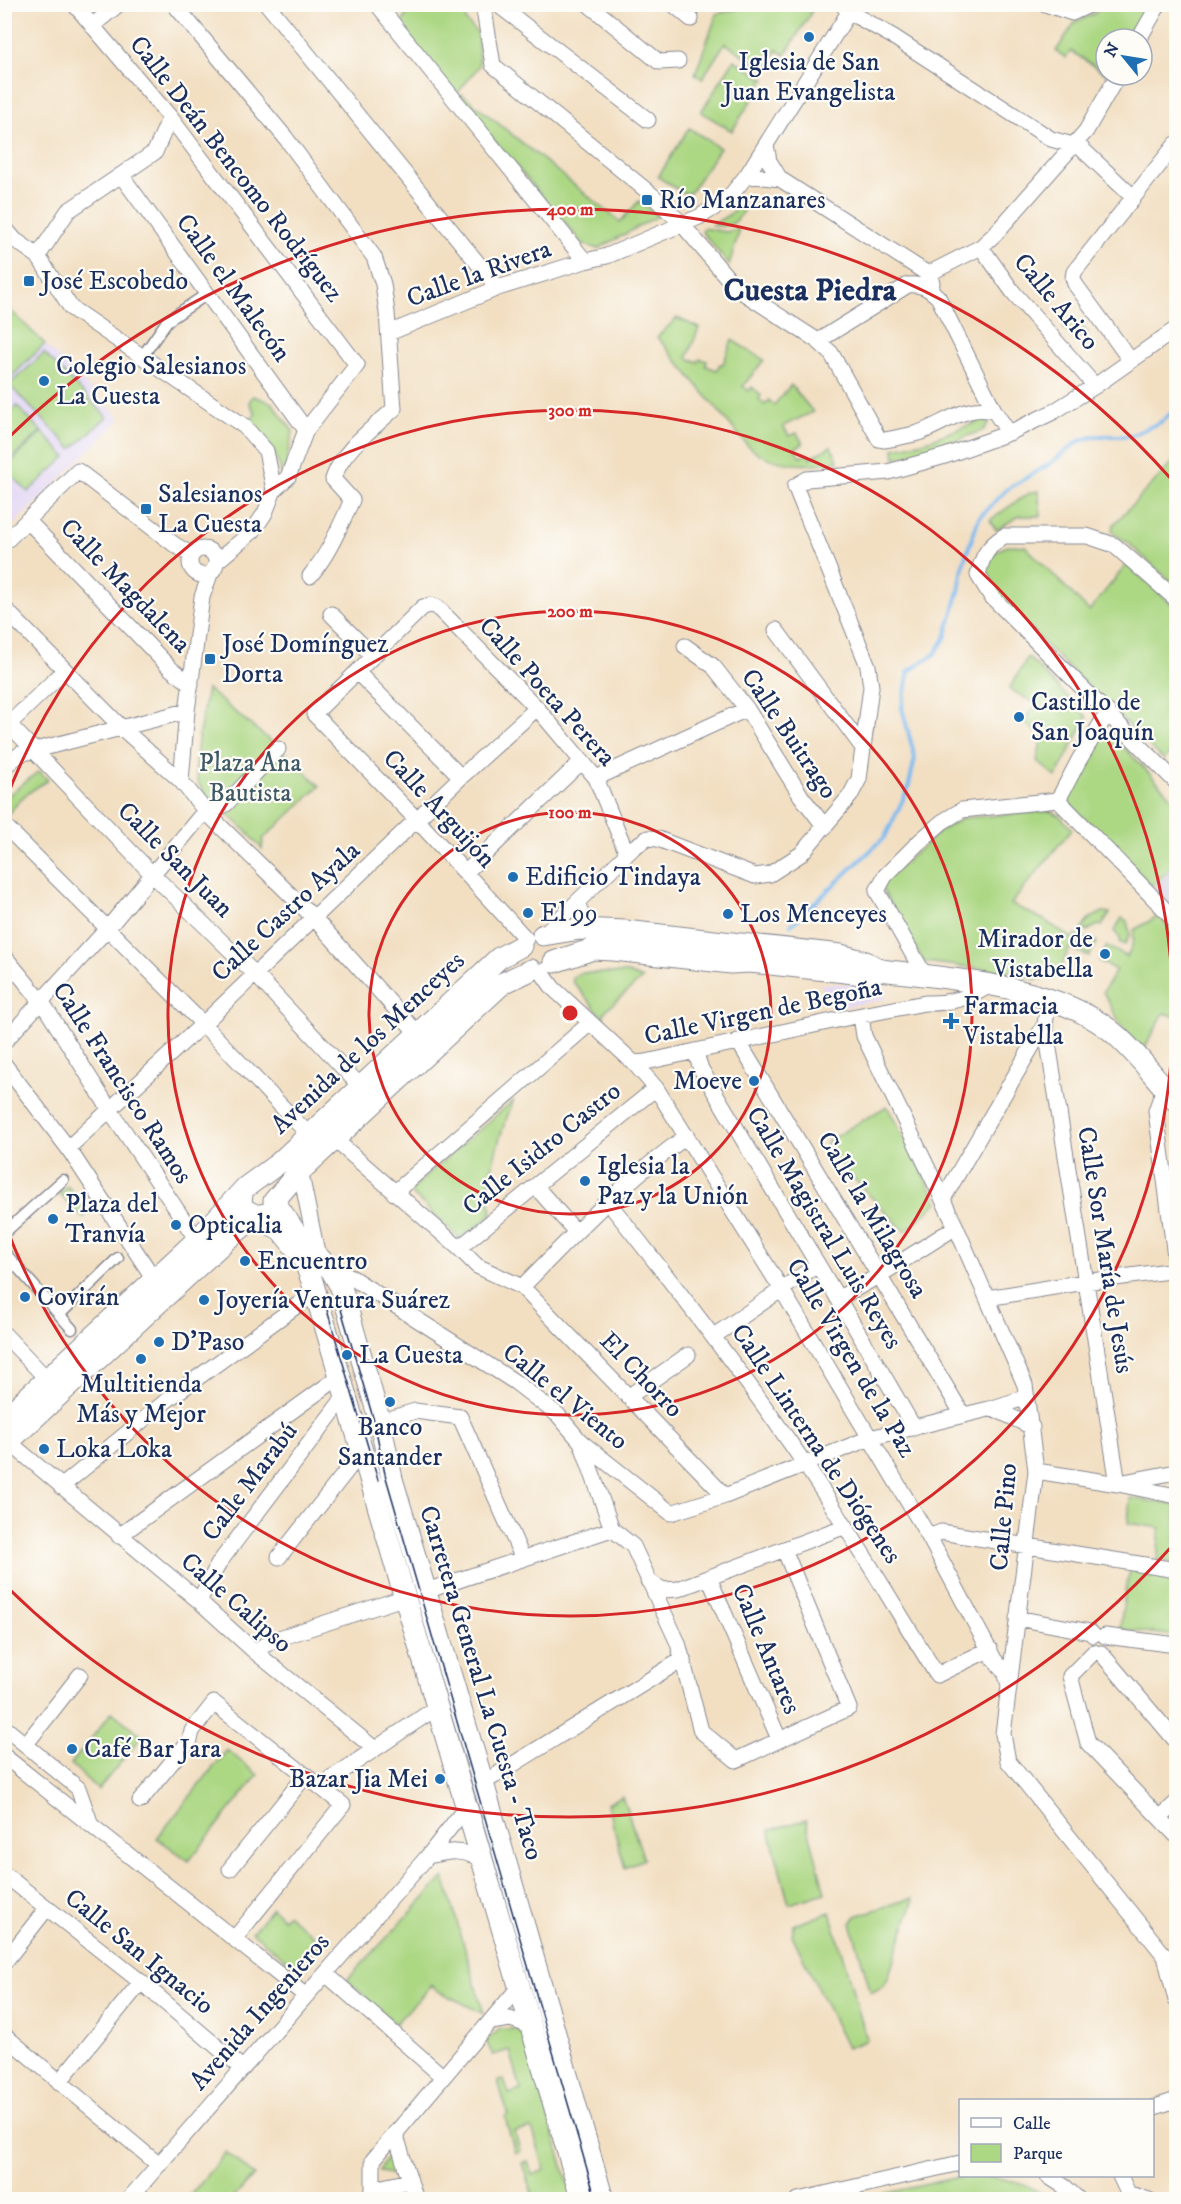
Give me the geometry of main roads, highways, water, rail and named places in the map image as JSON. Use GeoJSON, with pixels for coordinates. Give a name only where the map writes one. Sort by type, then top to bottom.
{"type":"FeatureCollection","features":[{"type":"Feature","properties":{"kind":"main road","name":"Avenida de los Menceyes"},"geometry":{"type":"LineString","coordinates":[[4,1419],[197,1240],[248,1189],[279,1163],[499,958],[530,940],[580,929],[625,931],[841,955],[888,971],[989,985],[1071,1007],[1094,1019],[1111,1031],[1170,1094]]}},
{"type":"Feature","properties":{"kind":"main road"},"geometry":{"type":"LineString","coordinates":[[550,939],[555,946],[557,954],[542,968],[524,964],[520,956],[530,940],[550,939]]}},
{"type":"Feature","properties":{"kind":"main road","name":"Avenida de los Menceyes"},"geometry":{"type":"LineString","coordinates":[[274,1201],[300,1170],[503,983],[542,968],[593,949],[864,974],[888,971]]}},
{"type":"Feature","properties":{"kind":"main road"},"geometry":{"type":"LineString","coordinates":[[7,1444],[226,1240],[256,1216],[267,1213],[274,1201],[272,1191],[268,1186],[248,1189],[241,1204],[244,1209],[256,1216]]}},
{"type":"Feature","properties":{"kind":"main road","name":"Carretera General La Cuesta - Taco"},"geometry":{"type":"LineString","coordinates":[[274,1201],[298,1236],[324,1263],[341,1287],[380,1422],[439,1706],[582,2199]]}},
{"type":"Feature","properties":{"kind":"main road","name":"Carretera General La Cuesta - Taco"},"geometry":{"type":"LineString","coordinates":[[256,1216],[281,1230],[291,1242],[303,1257],[314,1288],[342,1387],[363,1450],[483,1783],[603,2199]]}},
{"type":"Feature","properties":{"kind":"main road"},"geometry":{"type":"LineString","coordinates":[[314,1288],[315,1276],[323,1270],[324,1263]]}},
{"type":"Feature","properties":{"kind":"waterway"},"geometry":{"type":"LineString","coordinates":[[791,925],[885,837],[908,789],[915,758],[902,708],[909,671],[935,654],[945,638],[959,591],[964,561],[979,518],[1006,490],[1051,463],[1079,441],[1096,436],[1130,436],[1161,422],[1176,409]]}},
{"type":"Feature","properties":{"kind":"tram line"},"geometry":{"type":"LineString","coordinates":[[337,1296],[374,1421],[385,1474],[596,2200]]}},
{"type":"Feature","properties":{"kind":"tram line"},"geometry":{"type":"LineString","coordinates":[[324,1300],[378,1480]]}},
{"type":"Feature","properties":{"kind":"place","name":"Iglesia de San Juan Evangelista"},"geometry":{"type":"Point","coordinates":[809,37]}},
{"type":"Feature","properties":{"kind":"place","name":"Río Manzanares"},"geometry":{"type":"Point","coordinates":[647,200]}},
{"type":"Feature","properties":{"kind":"place","name":"José Escobedo"},"geometry":{"type":"Point","coordinates":[29,281]}},
{"type":"Feature","properties":{"kind":"place","name":"Colegio Salesianos La Cuesta"},"geometry":{"type":"Point","coordinates":[44,381]}},
{"type":"Feature","properties":{"kind":"place","name":"Salesianos La Cuesta"},"geometry":{"type":"Point","coordinates":[146,509]}},
{"type":"Feature","properties":{"kind":"place","name":"José Domínguez Dorta"},"geometry":{"type":"Point","coordinates":[210,659]}},
{"type":"Feature","properties":{"kind":"place","name":"Castillo de San Joaquín"},"geometry":{"type":"Point","coordinates":[1019,717]}},
{"type":"Feature","properties":{"kind":"place","name":"Edificio Tindaya"},"geometry":{"type":"Point","coordinates":[513,877]}},
{"type":"Feature","properties":{"kind":"place","name":"El 99"},"geometry":{"type":"Point","coordinates":[528,913]}},
{"type":"Feature","properties":{"kind":"place","name":"Los Menceyes"},"geometry":{"type":"Point","coordinates":[728,914]}},
{"type":"Feature","properties":{"kind":"place","name":"Mirador de Vistabella"},"geometry":{"type":"Point","coordinates":[1105,954]}},
{"type":"Feature","properties":{"kind":"place","name":"Farmacia Vistabella"},"geometry":{"type":"Point","coordinates":[951,1021]}},
{"type":"Feature","properties":{"kind":"place","name":"Moeve"},"geometry":{"type":"Point","coordinates":[754,1081]}},
{"type":"Feature","properties":{"kind":"place","name":"Iglesia la Paz y la Unión"},"geometry":{"type":"Point","coordinates":[585,1181]}},
{"type":"Feature","properties":{"kind":"place","name":"Plaza del Tranvía"},"geometry":{"type":"Point","coordinates":[53,1219]}},
{"type":"Feature","properties":{"kind":"place","name":"Opticalia"},"geometry":{"type":"Point","coordinates":[176,1225]}},
{"type":"Feature","properties":{"kind":"place","name":"Encuentro"},"geometry":{"type":"Point","coordinates":[245,1261]}},
{"type":"Feature","properties":{"kind":"place","name":"Covirán"},"geometry":{"type":"Point","coordinates":[25,1297]}},
{"type":"Feature","properties":{"kind":"place","name":"Joyería Ventura Suárez"},"geometry":{"type":"Point","coordinates":[204,1300]}},
{"type":"Feature","properties":{"kind":"place","name":"D'Paso"},"geometry":{"type":"Point","coordinates":[159,1342]}},
{"type":"Feature","properties":{"kind":"place","name":"La Cuesta"},"geometry":{"type":"Point","coordinates":[347,1355]}},
{"type":"Feature","properties":{"kind":"place","name":"Multitienda Más y Mejor"},"geometry":{"type":"Point","coordinates":[141,1359]}},
{"type":"Feature","properties":{"kind":"place","name":"Banco Santander"},"geometry":{"type":"Point","coordinates":[390,1402]}},
{"type":"Feature","properties":{"kind":"place","name":"Loka Loka"},"geometry":{"type":"Point","coordinates":[44,1449]}},
{"type":"Feature","properties":{"kind":"place","name":"Café Bar Jara"},"geometry":{"type":"Point","coordinates":[72,1749]}},
{"type":"Feature","properties":{"kind":"place","name":"Bazar Jia Mei"},"geometry":{"type":"Point","coordinates":[440,1779]}},
{"type":"Feature","properties":{"kind":"district","name":"Cuesta Piedra"},"geometry":{"type":"Point","coordinates":[810,291]}},
{"type":"Feature","properties":{"kind":"park label","name":"Plaza Ana Bautista"},"geometry":{"type":"Point","coordinates":[250,778]}}]}
